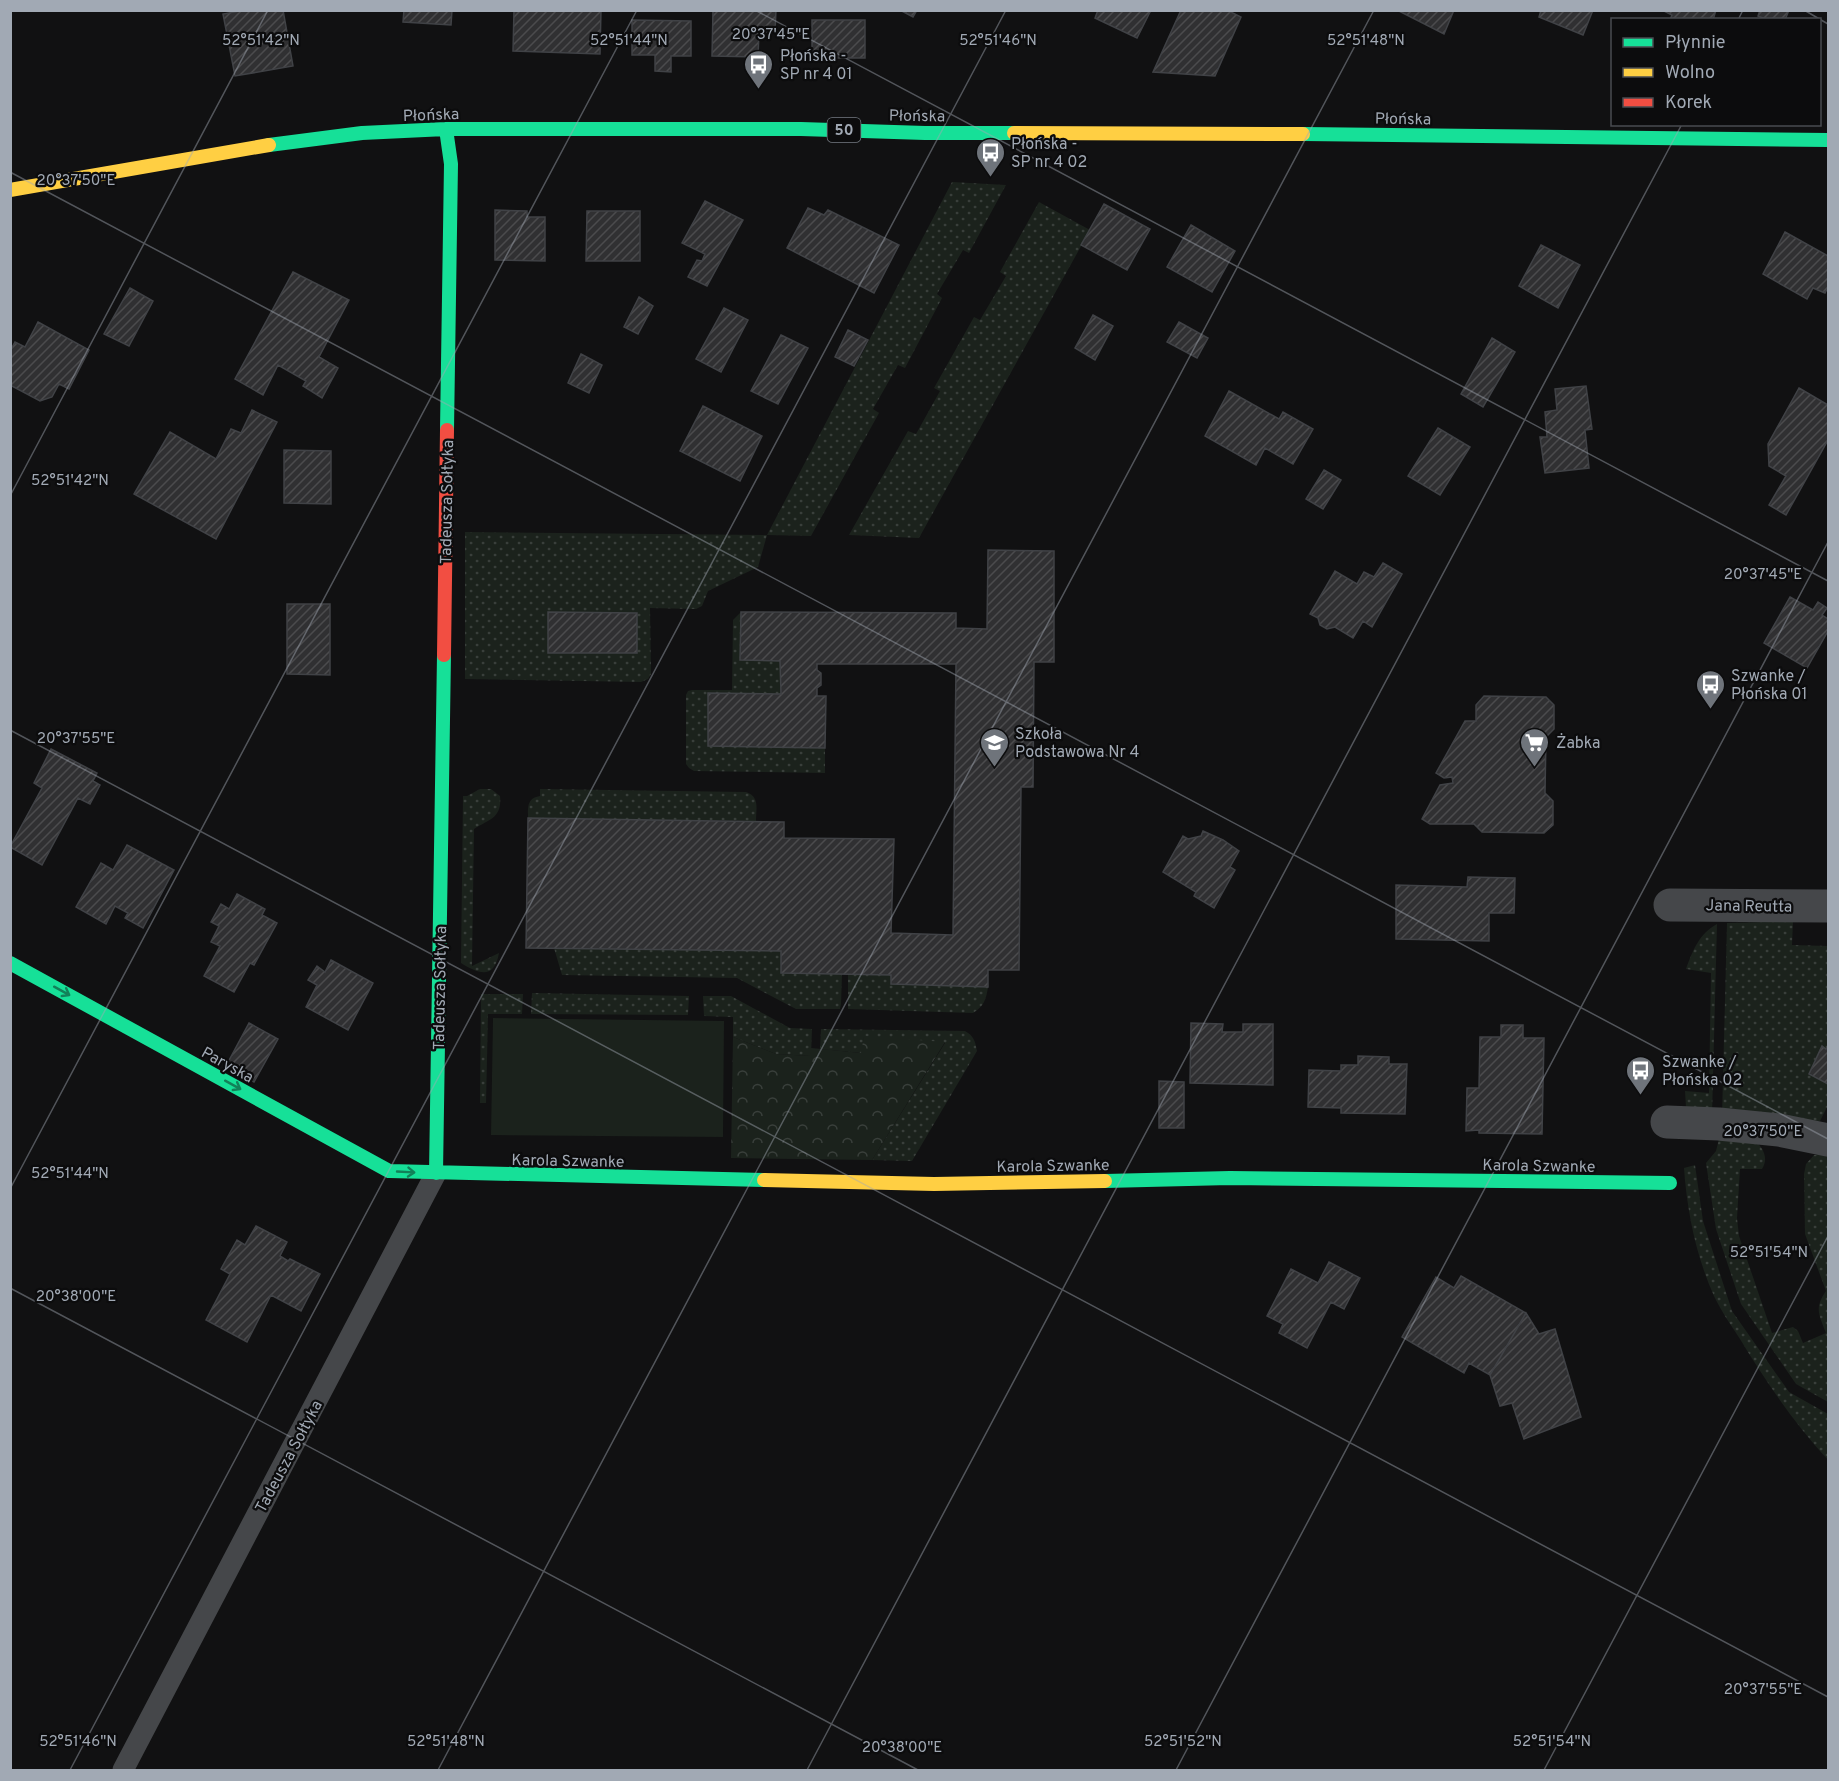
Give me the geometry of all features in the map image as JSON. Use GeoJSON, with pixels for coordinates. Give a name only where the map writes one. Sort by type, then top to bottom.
{"type":"FeatureCollection","features":[{"type":"Feature","properties":{"kind":"street","name":"Płońska"},"geometry":{"type":"LineString","coordinates":[[10,190],[281,143],[362,133],[446,129],[801,129],[925,133],[1181,132],[1828,140]]}},
{"type":"Feature","properties":{"kind":"street","name":"Tadeusza Sołtyka"},"geometry":{"type":"LineString","coordinates":[[436,1173],[452,165],[446,129]]}},
{"type":"Feature","properties":{"kind":"street","name":"Jana Reutta"},"geometry":{"type":"LineString","coordinates":[[1670,905],[1828,906]]}},
{"type":"Feature","properties":{"kind":"street","name":"Paryska"},"geometry":{"type":"LineString","coordinates":[[11,965],[389,1171],[436,1173]]}},
{"type":"Feature","properties":{"kind":"street"},"geometry":{"type":"LineString","coordinates":[[1667,1122],[1779,1130],[1828,1140]]}},
{"type":"Feature","properties":{"kind":"street","name":"Karola Szwanke"},"geometry":{"type":"LineString","coordinates":[[436,1173],[934,1184],[1230,1178],[1670,1183]]}},
{"type":"Feature","properties":{"kind":"lane","name":"Tadeusza Sołtyka"},"geometry":{"type":"LineString","coordinates":[[123,1770],[436,1173]]}},
{"type":"Feature","properties":{"kind":"green space"},"geometry":{"type":"Polygon","coordinates":[[[952,182],[1006,185],[969,253],[963,250],[937,294],[942,298],[905,368],[898,365],[873,409],[879,413],[811,536],[767,535],[952,182]]]}},
{"type":"Feature","properties":{"kind":"green space"},"geometry":{"type":"Polygon","coordinates":[[[1039,202],[1090,230],[919,538],[849,535],[908,431],[916,434],[940,391],[934,388],[974,317],[980,320],[1006,276],[1000,272],[1039,202]]]}},
{"type":"Feature","properties":{"kind":"green space"},"geometry":{"type":"Polygon","coordinates":[[[465,532],[767,535],[758,567],[708,591],[702,606],[696,609],[650,608],[651,674],[648,679],[641,682],[465,679],[465,532]]]}},
{"type":"Feature","properties":{"kind":"green space"},"geometry":{"type":"Polygon","coordinates":[[[741,612],[740,660],[780,661],[781,694],[708,693],[708,746],[825,748],[825,773],[694,771],[686,764],[686,695],[692,690],[732,690],[733,620],[741,612]]]}},
{"type":"Feature","properties":{"kind":"green space"},"geometry":{"type":"Polygon","coordinates":[[[480,789],[491,789],[500,796],[499,809],[494,817],[474,829],[472,966],[499,953],[493,968],[485,972],[474,970],[461,963],[463,796],[480,789]]]}},
{"type":"Feature","properties":{"kind":"green space"},"geometry":{"type":"Polygon","coordinates":[[[540,789],[746,792],[755,800],[756,821],[528,818],[530,801],[540,796],[540,789]]]}},
{"type":"Feature","properties":{"kind":"green space"},"geometry":{"type":"Polygon","coordinates":[[[1793,921],[1792,945],[1828,946],[1828,1045],[1826,1049],[1822,1047],[1809,1073],[1828,1084],[1828,1105],[1820,1121],[1722,1117],[1727,923],[1793,921]]]}},
{"type":"Feature","properties":{"kind":"green space"},"geometry":{"type":"Polygon","coordinates":[[[1717,924],[1712,1115],[1686,1107],[1685,1091],[1709,1093],[1711,973],[1686,969],[1701,938],[1717,924]]]}},
{"type":"Feature","properties":{"kind":"green space"},"geometry":{"type":"Polygon","coordinates":[[[554,948],[781,951],[781,973],[842,974],[840,1009],[796,1009],[737,978],[562,975],[554,948]]]}},
{"type":"Feature","properties":{"kind":"green space"},"geometry":{"type":"Polygon","coordinates":[[[848,974],[891,975],[891,984],[988,987],[984,1002],[973,1013],[848,1009],[848,974]]]}},
{"type":"Feature","properties":{"kind":"green space"},"geometry":{"type":"Polygon","coordinates":[[[532,993],[689,996],[688,1015],[531,1014],[532,993]]]}},
{"type":"Feature","properties":{"kind":"green space"},"geometry":{"type":"Polygon","coordinates":[[[481,994],[523,994],[522,1014],[488,1014],[486,1103],[480,1103],[481,994]]]}},
{"type":"Feature","properties":{"kind":"green space"},"geometry":{"type":"Polygon","coordinates":[[[703,996],[731,996],[790,1028],[812,1029],[811,1056],[776,1054],[733,1037],[733,1017],[704,1016],[703,996]]]}},
{"type":"Feature","properties":{"kind":"green space"},"geometry":{"type":"Polygon","coordinates":[[[493,1018],[724,1021],[723,1137],[491,1135],[493,1018]]]}},
{"type":"Feature","properties":{"kind":"green space"},"geometry":{"type":"Polygon","coordinates":[[[821,1029],[965,1031],[972,1037],[977,1051],[912,1161],[872,1160],[945,1043],[864,1037],[862,1053],[820,1049],[821,1029]]]}},
{"type":"Feature","properties":{"kind":"green space"},"geometry":{"type":"Polygon","coordinates":[[[864,1036],[945,1042],[872,1160],[731,1158],[733,1037],[776,1054],[810,1056],[811,1048],[861,1053],[864,1036]]]}},
{"type":"Feature","properties":{"kind":"green space"},"geometry":{"type":"Polygon","coordinates":[[[1720,1135],[1752,1137],[1765,1156],[1762,1169],[1740,1169],[1737,1218],[1739,1236],[1772,1333],[1793,1327],[1798,1331],[1803,1343],[1826,1333],[1819,1307],[1826,1291],[1805,1234],[1804,1174],[1806,1164],[1814,1155],[1828,1153],[1828,1402],[1796,1384],[1741,1304],[1716,1229],[1706,1163],[1716,1151],[1720,1135]]]}},
{"type":"Feature","properties":{"kind":"green space"},"geometry":{"type":"Polygon","coordinates":[[[1695,1165],[1703,1221],[1732,1311],[1789,1392],[1828,1414],[1828,1460],[1792,1417],[1770,1386],[1714,1296],[1697,1249],[1687,1201],[1684,1168],[1695,1165]]]}},
{"type":"Feature","properties":{"kind":"building"},"geometry":{"type":"Polygon","coordinates":[[[245,10],[283,10],[293,66],[235,76],[223,14],[245,10]]]}},
{"type":"Feature","properties":{"kind":"building"},"geometry":{"type":"Polygon","coordinates":[[[404,10],[452,10],[451,25],[403,22],[404,10]]]}},
{"type":"Feature","properties":{"kind":"building"},"geometry":{"type":"Polygon","coordinates":[[[514,10],[601,10],[600,54],[513,51],[514,10]]]}},
{"type":"Feature","properties":{"kind":"building"},"geometry":{"type":"Polygon","coordinates":[[[713,10],[776,10],[775,32],[759,32],[758,57],[712,56],[713,10]]]}},
{"type":"Feature","properties":{"kind":"building"},"geometry":{"type":"Polygon","coordinates":[[[900,10],[917,10],[913,17],[900,10]]]}},
{"type":"Feature","properties":{"kind":"building"},"geometry":{"type":"Polygon","coordinates":[[[1098,10],[1151,10],[1137,38],[1095,18],[1098,10]]]}},
{"type":"Feature","properties":{"kind":"building"},"geometry":{"type":"Polygon","coordinates":[[[1181,10],[1227,10],[1241,17],[1215,76],[1153,72],[1181,10]]]}},
{"type":"Feature","properties":{"kind":"building"},"geometry":{"type":"Polygon","coordinates":[[[1397,10],[1454,10],[1444,34],[1397,10]]]}},
{"type":"Feature","properties":{"kind":"building"},"geometry":{"type":"Polygon","coordinates":[[[1541,10],[1593,10],[1583,35],[1539,17],[1541,10]]]}},
{"type":"Feature","properties":{"kind":"building"},"geometry":{"type":"Polygon","coordinates":[[[1662,10],[1716,10],[1714,18],[1671,18],[1672,15],[1662,10]]]}},
{"type":"Feature","properties":{"kind":"building"},"geometry":{"type":"Polygon","coordinates":[[[1760,10],[1789,10],[1786,18],[1758,16],[1760,10]]]}},
{"type":"Feature","properties":{"kind":"building"},"geometry":{"type":"Polygon","coordinates":[[[632,20],[691,21],[691,56],[671,56],[671,72],[655,71],[655,55],[632,55],[632,20]]]}},
{"type":"Feature","properties":{"kind":"building"},"geometry":{"type":"Polygon","coordinates":[[[812,20],[865,20],[865,58],[812,58],[812,20]]]}},
{"type":"Feature","properties":{"kind":"building"},"geometry":{"type":"Polygon","coordinates":[[[705,201],[743,220],[707,286],[688,277],[697,260],[702,261],[705,254],[682,243],[705,201]]]}},
{"type":"Feature","properties":{"kind":"building"},"geometry":{"type":"Polygon","coordinates":[[[1104,204],[1150,229],[1127,270],[1081,245],[1104,204]]]}},
{"type":"Feature","properties":{"kind":"building"},"geometry":{"type":"Polygon","coordinates":[[[808,208],[824,215],[828,210],[899,245],[874,293],[787,248],[808,208]]]}},
{"type":"Feature","properties":{"kind":"building"},"geometry":{"type":"Polygon","coordinates":[[[495,210],[527,211],[527,217],[545,217],[545,261],[495,260],[495,210]]]}},
{"type":"Feature","properties":{"kind":"building"},"geometry":{"type":"Polygon","coordinates":[[[587,211],[640,211],[640,261],[586,261],[587,211]]]}},
{"type":"Feature","properties":{"kind":"building"},"geometry":{"type":"Polygon","coordinates":[[[1191,225],[1235,251],[1212,292],[1167,267],[1191,225]]]}},
{"type":"Feature","properties":{"kind":"building"},"geometry":{"type":"Polygon","coordinates":[[[1785,232],[1828,256],[1828,287],[1825,293],[1813,288],[1807,299],[1763,274],[1785,232]]]}},
{"type":"Feature","properties":{"kind":"building"},"geometry":{"type":"Polygon","coordinates":[[[1541,245],[1580,265],[1558,308],[1519,286],[1541,245]]]}},
{"type":"Feature","properties":{"kind":"building"},"geometry":{"type":"Polygon","coordinates":[[[293,272],[349,300],[319,357],[338,368],[322,398],[303,386],[306,381],[278,365],[263,395],[235,379],[293,272]]]}},
{"type":"Feature","properties":{"kind":"building"},"geometry":{"type":"Polygon","coordinates":[[[130,288],[153,301],[129,346],[104,334],[130,288]]]}},
{"type":"Feature","properties":{"kind":"building"},"geometry":{"type":"Polygon","coordinates":[[[639,297],[653,306],[638,334],[624,327],[639,297]]]}},
{"type":"Feature","properties":{"kind":"building"},"geometry":{"type":"Polygon","coordinates":[[[724,308],[748,320],[721,372],[696,359],[724,308]]]}},
{"type":"Feature","properties":{"kind":"building"},"geometry":{"type":"Polygon","coordinates":[[[1093,315],[1113,326],[1095,360],[1075,348],[1093,315]]]}},
{"type":"Feature","properties":{"kind":"building"},"geometry":{"type":"Polygon","coordinates":[[[38,322],[89,350],[69,389],[59,384],[52,397],[40,401],[10,385],[10,351],[15,342],[25,347],[38,322]]]}},
{"type":"Feature","properties":{"kind":"building"},"geometry":{"type":"Polygon","coordinates":[[[1179,322],[1208,338],[1197,358],[1167,342],[1179,322]]]}},
{"type":"Feature","properties":{"kind":"building"},"geometry":{"type":"Polygon","coordinates":[[[848,330],[868,340],[854,366],[835,357],[848,330]]]}},
{"type":"Feature","properties":{"kind":"building"},"geometry":{"type":"Polygon","coordinates":[[[781,335],[808,348],[778,404],[751,391],[781,335]]]}},
{"type":"Feature","properties":{"kind":"building"},"geometry":{"type":"Polygon","coordinates":[[[1492,338],[1515,352],[1483,407],[1461,394],[1492,338]]]}},
{"type":"Feature","properties":{"kind":"building"},"geometry":{"type":"Polygon","coordinates":[[[581,354],[602,365],[589,393],[568,383],[581,354]]]}},
{"type":"Feature","properties":{"kind":"building"},"geometry":{"type":"Polygon","coordinates":[[[1586,386],[1592,429],[1585,430],[1589,468],[1545,473],[1540,437],[1547,437],[1545,412],[1557,410],[1555,389],[1586,386]]]}},
{"type":"Feature","properties":{"kind":"building"},"geometry":{"type":"Polygon","coordinates":[[[1799,388],[1828,405],[1828,440],[1786,515],[1769,505],[1786,476],[1769,466],[1768,444],[1799,388]]]}},
{"type":"Feature","properties":{"kind":"building"},"geometry":{"type":"Polygon","coordinates":[[[1229,391],[1279,419],[1283,412],[1313,429],[1293,464],[1265,448],[1256,465],[1205,436],[1229,391]]]}},
{"type":"Feature","properties":{"kind":"building"},"geometry":{"type":"Polygon","coordinates":[[[703,406],[762,436],[740,481],[680,451],[703,406]]]}},
{"type":"Feature","properties":{"kind":"building"},"geometry":{"type":"Polygon","coordinates":[[[252,410],[277,422],[216,539],[134,494],[170,432],[216,459],[231,429],[241,433],[252,410]]]}},
{"type":"Feature","properties":{"kind":"building"},"geometry":{"type":"Polygon","coordinates":[[[1438,428],[1470,447],[1440,495],[1408,476],[1438,428]]]}},
{"type":"Feature","properties":{"kind":"building"},"geometry":{"type":"Polygon","coordinates":[[[284,450],[331,451],[331,504],[284,503],[284,450]]]}},
{"type":"Feature","properties":{"kind":"building"},"geometry":{"type":"Polygon","coordinates":[[[1324,470],[1341,480],[1323,509],[1306,499],[1324,470]]]}},
{"type":"Feature","properties":{"kind":"building","name":"Szkoła Podstawowa Nr 4"},"geometry":{"type":"Polygon","coordinates":[[[988,550],[1054,551],[1054,662],[1034,662],[1033,787],[1021,787],[1019,970],[988,970],[988,987],[891,984],[891,975],[781,973],[781,951],[526,948],[528,818],[784,822],[784,838],[894,839],[891,933],[953,935],[956,664],[817,664],[817,670],[821,673],[821,685],[817,688],[817,696],[826,696],[825,748],[708,746],[708,693],[781,694],[780,661],[740,660],[741,612],[956,613],[956,628],[987,629],[988,550]]]}},
{"type":"Feature","properties":{"kind":"building"},"geometry":{"type":"Polygon","coordinates":[[[1383,563],[1402,574],[1372,627],[1363,621],[1353,638],[1335,627],[1327,629],[1320,625],[1318,618],[1310,614],[1335,571],[1357,584],[1364,572],[1374,577],[1383,563]]]}},
{"type":"Feature","properties":{"kind":"building"},"geometry":{"type":"Polygon","coordinates":[[[1790,597],[1813,610],[1818,602],[1827,608],[1822,615],[1828,619],[1828,631],[1807,668],[1764,643],[1790,597]]]}},
{"type":"Feature","properties":{"kind":"building"},"geometry":{"type":"Polygon","coordinates":[[[287,604],[330,604],[330,675],[287,674],[287,604]]]}},
{"type":"Feature","properties":{"kind":"building"},"geometry":{"type":"Polygon","coordinates":[[[548,612],[637,613],[637,653],[548,653],[548,612]]]}},
{"type":"Feature","properties":{"kind":"building"},"geometry":{"type":"Polygon","coordinates":[[[1484,696],[1546,697],[1554,705],[1554,729],[1546,737],[1545,793],[1553,801],[1553,825],[1544,833],[1482,832],[1474,824],[1430,824],[1422,819],[1440,785],[1453,783],[1452,777],[1444,778],[1436,773],[1465,721],[1476,721],[1476,705],[1484,696]]]}},
{"type":"Feature","properties":{"kind":"building"},"geometry":{"type":"Polygon","coordinates":[[[51,749],[97,773],[93,781],[100,785],[90,804],[78,798],[42,865],[10,847],[42,788],[34,783],[51,749]]]}},
{"type":"Feature","properties":{"kind":"building"},"geometry":{"type":"Polygon","coordinates":[[[1203,831],[1223,840],[1239,851],[1230,867],[1235,870],[1214,908],[1194,896],[1196,892],[1163,872],[1183,836],[1188,839],[1201,836],[1203,831]]]}},
{"type":"Feature","properties":{"kind":"building"},"geometry":{"type":"Polygon","coordinates":[[[127,845],[174,870],[143,928],[125,918],[128,913],[115,906],[106,924],[76,907],[101,863],[113,870],[127,845]]]}},
{"type":"Feature","properties":{"kind":"building"},"geometry":{"type":"Polygon","coordinates":[[[1468,877],[1515,878],[1514,913],[1489,913],[1489,941],[1396,939],[1396,885],[1467,887],[1468,877]]]}},
{"type":"Feature","properties":{"kind":"building"},"geometry":{"type":"Polygon","coordinates":[[[237,894],[265,909],[262,915],[277,923],[254,965],[250,963],[234,992],[204,976],[220,946],[211,942],[219,926],[211,922],[221,904],[229,909],[237,894]]]}},
{"type":"Feature","properties":{"kind":"building"},"geometry":{"type":"Polygon","coordinates":[[[331,960],[373,983],[348,1030],[306,1007],[317,985],[308,980],[317,966],[325,972],[331,960]]]}},
{"type":"Feature","properties":{"kind":"building"},"geometry":{"type":"Polygon","coordinates":[[[249,1023],[278,1039],[254,1082],[226,1066],[249,1023]]]}},
{"type":"Feature","properties":{"kind":"building"},"geometry":{"type":"Polygon","coordinates":[[[1191,1023],[1223,1024],[1222,1032],[1243,1032],[1243,1024],[1273,1024],[1273,1085],[1190,1083],[1191,1023]]]}},
{"type":"Feature","properties":{"kind":"building"},"geometry":{"type":"Polygon","coordinates":[[[1501,1025],[1523,1025],[1523,1038],[1544,1038],[1542,1134],[1466,1131],[1467,1088],[1479,1088],[1480,1037],[1501,1037],[1501,1025]]]}},
{"type":"Feature","properties":{"kind":"building"},"geometry":{"type":"Polygon","coordinates":[[[1828,1045],[1828,1084],[1809,1074],[1822,1046],[1826,1049],[1828,1045]]]}},
{"type":"Feature","properties":{"kind":"building"},"geometry":{"type":"Polygon","coordinates":[[[1358,1056],[1389,1057],[1389,1064],[1407,1064],[1405,1114],[1341,1113],[1341,1108],[1308,1107],[1309,1070],[1341,1071],[1341,1065],[1358,1065],[1358,1056]]]}},
{"type":"Feature","properties":{"kind":"building"},"geometry":{"type":"Polygon","coordinates":[[[1159,1081],[1184,1082],[1184,1128],[1159,1128],[1159,1081]]]}},
{"type":"Feature","properties":{"kind":"building"},"geometry":{"type":"Polygon","coordinates":[[[256,1226],[287,1242],[280,1256],[320,1274],[301,1311],[271,1295],[247,1342],[206,1320],[230,1274],[221,1269],[237,1240],[245,1245],[256,1226]]]}},
{"type":"Feature","properties":{"kind":"building"},"geometry":{"type":"Polygon","coordinates":[[[1329,1262],[1360,1278],[1344,1309],[1331,1302],[1307,1348],[1279,1333],[1283,1324],[1267,1316],[1291,1269],[1318,1283],[1329,1262]]]}},
{"type":"Feature","properties":{"kind":"building"},"geometry":{"type":"Polygon","coordinates":[[[1461,1276],[1526,1313],[1490,1375],[1469,1363],[1464,1373],[1402,1337],[1436,1277],[1454,1288],[1461,1276]]]}},
{"type":"Feature","properties":{"kind":"building"},"geometry":{"type":"Polygon","coordinates":[[[1526,1313],[1539,1334],[1555,1329],[1581,1417],[1524,1439],[1512,1403],[1500,1406],[1490,1375],[1526,1313]]]}},
{"type":"Feature","properties":{"kind":"traffic: fast"},"geometry":{"type":"LineString","coordinates":[[446,129],[451,164],[447,430]]}},
{"type":"Feature","properties":{"kind":"traffic: fast"},"geometry":{"type":"LineString","coordinates":[[269,145],[362,133],[446,129],[801,129],[1014,133]]}},
{"type":"Feature","properties":{"kind":"traffic: fast"},"geometry":{"type":"LineString","coordinates":[[1303,134],[1828,140]]}},
{"type":"Feature","properties":{"kind":"traffic: fast"},"geometry":{"type":"LineString","coordinates":[[436,1173],[444,655]]}},
{"type":"Feature","properties":{"kind":"traffic: fast"},"geometry":{"type":"LineString","coordinates":[[10,963],[389,1171],[764,1180]]}},
{"type":"Feature","properties":{"kind":"traffic: fast"},"geometry":{"type":"LineString","coordinates":[[1105,1181],[1230,1178],[1670,1183]]}},
{"type":"Feature","properties":{"kind":"traffic: slow"},"geometry":{"type":"LineString","coordinates":[[1014,133],[1303,134]]}},
{"type":"Feature","properties":{"kind":"traffic: slow"},"geometry":{"type":"LineString","coordinates":[[10,190],[269,145]]}},
{"type":"Feature","properties":{"kind":"traffic: slow"},"geometry":{"type":"LineString","coordinates":[[764,1180],[934,1184],[1105,1181]]}},
{"type":"Feature","properties":{"kind":"traffic: jam"},"geometry":{"type":"LineString","coordinates":[[444,655],[447,430]]}},
{"type":"Feature","properties":{"kind":"place","name":"Płońska - SP nr 4 01"},"geometry":{"type":"Point","coordinates":[759,90]}},
{"type":"Feature","properties":{"kind":"place","name":"Płońska - SP nr 4 02"},"geometry":{"type":"Point","coordinates":[990,178]}},
{"type":"Feature","properties":{"kind":"place","name":"Szwanke / Płońska 01"},"geometry":{"type":"Point","coordinates":[1710,710]}},
{"type":"Feature","properties":{"kind":"place","name":"Szkoła Podstawowa Nr 4"},"geometry":{"type":"Point","coordinates":[994,768]}},
{"type":"Feature","properties":{"kind":"place","name":"Żabka"},"geometry":{"type":"Point","coordinates":[1535,768]}},
{"type":"Feature","properties":{"kind":"place","name":"Szwanke / Płońska 02"},"geometry":{"type":"Point","coordinates":[1641,1096]}}]}
